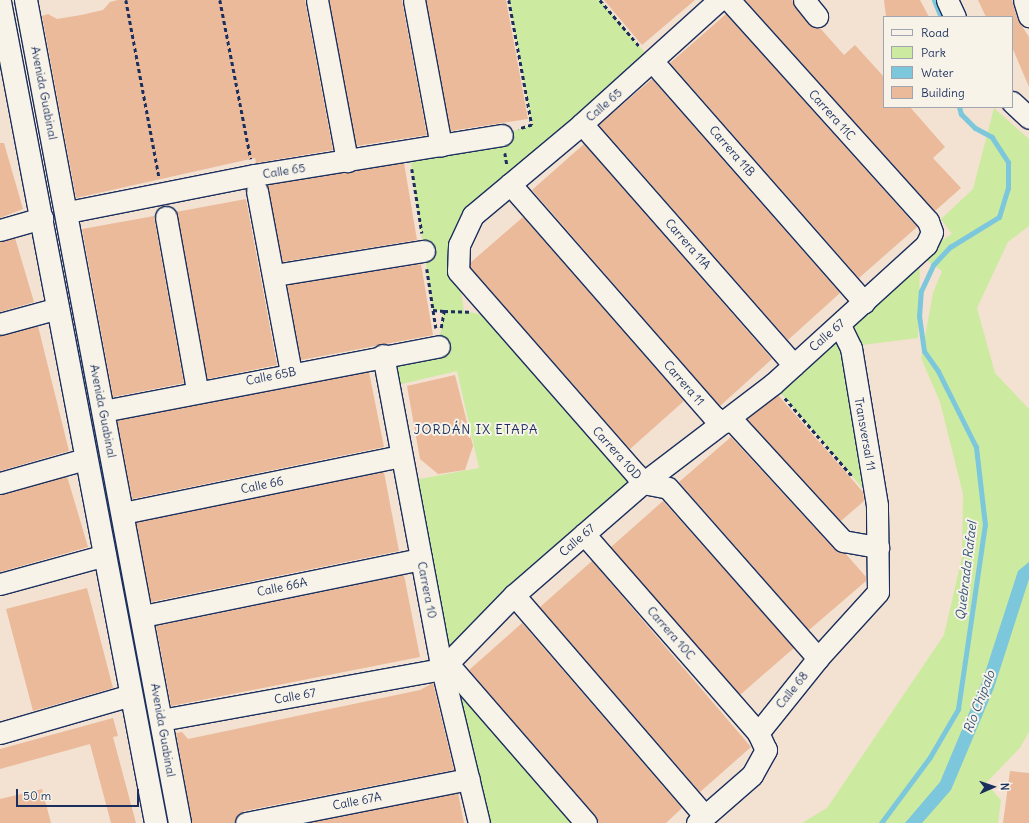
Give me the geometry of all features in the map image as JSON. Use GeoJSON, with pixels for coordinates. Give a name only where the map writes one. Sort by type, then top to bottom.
{"type":"FeatureCollection","features":[{"type":"Feature","properties":{"kind":"main road","name":"Avenida Guabinal"},"geometry":{"type":"LineString","coordinates":[[26,0],[68,212],[103,411],[143,616],[180,823]]}},
{"type":"Feature","properties":{"kind":"main road","name":"Avenida Guabinal"},"geometry":{"type":"LineString","coordinates":[[0,2],[42,218],[85,458],[156,823]]}},
{"type":"Feature","properties":{"kind":"street"},"geometry":{"type":"LineString","coordinates":[[317,0],[347,161]]}},
{"type":"Feature","properties":{"kind":"street"},"geometry":{"type":"LineString","coordinates":[[414,0],[441,146]]}},
{"type":"Feature","properties":{"kind":"street"},"geometry":{"type":"LineString","coordinates":[[804,0],[817,16]]}},
{"type":"Feature","properties":{"kind":"street"},"geometry":{"type":"LineString","coordinates":[[947,0],[955,16]]}},
{"type":"Feature","properties":{"kind":"street"},"geometry":{"type":"LineString","coordinates":[[1024,0],[1029,16]]}},
{"type":"Feature","properties":{"kind":"street","name":"Calle 65"},"geometry":{"type":"LineString","coordinates":[[459,245],[473,215],[582,124],[653,62],[729,1]]}},
{"type":"Feature","properties":{"kind":"street","name":"Carrera 11C"},"geometry":{"type":"LineString","coordinates":[[729,1],[928,221],[932,232]]}},
{"type":"Feature","properties":{"kind":"street","name":"Carrera 11B"},"geometry":{"type":"LineString","coordinates":[[653,62],[864,302]]}},
{"type":"Feature","properties":{"kind":"street"},"geometry":{"type":"LineString","coordinates":[[1013,103],[1029,118]]}},
{"type":"Feature","properties":{"kind":"street","name":"Carrera 11A"},"geometry":{"type":"LineString","coordinates":[[582,124],[794,365]]}},
{"type":"Feature","properties":{"kind":"street","name":"Calle 65"},"geometry":{"type":"LineString","coordinates":[[68,212],[161,192],[256,183],[347,161],[502,135]]}},
{"type":"Feature","properties":{"kind":"street"},"geometry":{"type":"LineString","coordinates":[[256,183],[275,275],[291,372]]}},
{"type":"Feature","properties":{"kind":"street","name":"Carrera 11"},"geometry":{"type":"LineString","coordinates":[[510,184],[722,422]]}},
{"type":"Feature","properties":{"kind":"street"},"geometry":{"type":"LineString","coordinates":[[166,216],[197,390]]}},
{"type":"Feature","properties":{"kind":"street"},"geometry":{"type":"LineString","coordinates":[[0,230],[42,218]]}},
{"type":"Feature","properties":{"kind":"street","name":"Calle 67"},"geometry":{"type":"LineString","coordinates":[[161,720],[444,666],[514,595],[643,483],[773,384],[840,325],[926,246],[932,232]]}},
{"type":"Feature","properties":{"kind":"street","name":"Carrera 10D"},"geometry":{"type":"LineString","coordinates":[[459,245],[458,271],[497,318],[643,483],[668,488],[818,658]]}},
{"type":"Feature","properties":{"kind":"street"},"geometry":{"type":"LineString","coordinates":[[275,275],[424,251]]}},
{"type":"Feature","properties":{"kind":"street"},"geometry":{"type":"LineString","coordinates":[[0,324],[58,308]]}},
{"type":"Feature","properties":{"kind":"street","name":"Transversal 11"},"geometry":{"type":"LineString","coordinates":[[840,325],[851,348],[877,505],[878,546]]}},
{"type":"Feature","properties":{"kind":"street","name":"Calle 65B"},"geometry":{"type":"LineString","coordinates":[[103,411],[197,390],[439,346]]}},
{"type":"Feature","properties":{"kind":"street","name":"Carrera 10"},"geometry":{"type":"LineString","coordinates":[[383,355],[421,559],[479,823]]}},
{"type":"Feature","properties":{"kind":"street"},"geometry":{"type":"LineString","coordinates":[[722,422],[733,421],[843,541],[878,546]]}},
{"type":"Feature","properties":{"kind":"street","name":"Calle 66"},"geometry":{"type":"LineString","coordinates":[[123,513],[401,456]]}},
{"type":"Feature","properties":{"kind":"street"},"geometry":{"type":"LineString","coordinates":[[0,483],[85,458]]}},
{"type":"Feature","properties":{"kind":"street","name":"Carrera 10C"},"geometry":{"type":"LineString","coordinates":[[584,534],[758,733]]}},
{"type":"Feature","properties":{"kind":"street","name":"Calle 68"},"geometry":{"type":"LineString","coordinates":[[758,733],[818,658],[878,592],[878,546]]}},
{"type":"Feature","properties":{"kind":"street"},"geometry":{"type":"LineString","coordinates":[[0,584],[105,555]]}},
{"type":"Feature","properties":{"kind":"street","name":"Calle 66A"},"geometry":{"type":"LineString","coordinates":[[143,616],[421,559]]}},
{"type":"Feature","properties":{"kind":"street"},"geometry":{"type":"LineString","coordinates":[[514,595],[701,819],[752,775],[766,750],[758,733]]}},
{"type":"Feature","properties":{"kind":"street"},"geometry":{"type":"LineString","coordinates":[[444,666],[586,823]]}},
{"type":"Feature","properties":{"kind":"street"},"geometry":{"type":"LineString","coordinates":[[0,733],[131,695]]}},
{"type":"Feature","properties":{"kind":"street","name":"Calle 67A"},"geometry":{"type":"LineString","coordinates":[[246,823],[469,779]]}},
{"type":"Feature","properties":{"kind":"path"},"geometry":{"type":"LineString","coordinates":[[126,0],[161,192]]}},
{"type":"Feature","properties":{"kind":"path"},"geometry":{"type":"LineString","coordinates":[[220,0],[256,183]]}},
{"type":"Feature","properties":{"kind":"path"},"geometry":{"type":"LineString","coordinates":[[509,0],[532,124]]}},
{"type":"Feature","properties":{"kind":"path"},"geometry":{"type":"LineString","coordinates":[[600,0],[653,62]]}},
{"type":"Feature","properties":{"kind":"path"},"geometry":{"type":"LineString","coordinates":[[502,135],[510,184]]}},
{"type":"Feature","properties":{"kind":"path"},"geometry":{"type":"LineString","coordinates":[[434,310],[464,311],[497,318]]}},
{"type":"Feature","properties":{"kind":"path"},"geometry":{"type":"LineString","coordinates":[[439,346],[444,311]]}},
{"type":"Feature","properties":{"kind":"path"},"geometry":{"type":"LineString","coordinates":[[773,384],[857,482]]}},
{"type":"Feature","properties":{"kind":"green space"},"geometry":{"type":"Polygon","coordinates":[[[509,0],[600,0],[653,62],[473,215],[458,271],[464,311],[497,318],[643,483],[447,663],[586,823],[479,823],[408,481],[479,468],[457,371],[389,387],[383,355],[439,346],[443,311],[433,310],[409,152],[502,135],[532,125],[509,0]]]}},
{"type":"Feature","properties":{"kind":"green space"},"geometry":{"type":"Polygon","coordinates":[[[994,108],[1029,139],[1029,226],[1008,242],[977,308],[995,373],[1029,409],[1029,732],[1020,748],[986,783],[1001,800],[998,823],[802,823],[827,808],[944,635],[962,557],[963,494],[940,402],[921,358],[933,293],[942,271],[919,255],[952,234],[941,219],[973,189],[994,108]]]}},
{"type":"Feature","properties":{"kind":"green space"},"geometry":{"type":"Polygon","coordinates":[[[920,264],[918,338],[854,346],[846,332],[920,264]]]}},
{"type":"Feature","properties":{"kind":"green space"},"geometry":{"type":"Polygon","coordinates":[[[840,325],[877,505],[773,384],[840,325]]]}},
{"type":"Feature","properties":{"kind":"water","name":"Río Chipalo"},"geometry":{"type":"Polygon","coordinates":[[[1029,562],[1029,579],[994,688],[951,790],[922,823],[905,823],[940,782],[982,682],[1018,571],[1029,562]]]}},
{"type":"Feature","properties":{"kind":"building"},"geometry":{"type":"Polygon","coordinates":[[[118,0],[305,0],[333,150],[256,163],[255,158],[76,198],[42,16],[48,14],[57,19],[81,15],[103,10],[110,2],[118,0]]]}},
{"type":"Feature","properties":{"kind":"building"},"geometry":{"type":"Polygon","coordinates":[[[329,0],[402,0],[427,135],[356,146],[329,0]]]}},
{"type":"Feature","properties":{"kind":"building"},"geometry":{"type":"Polygon","coordinates":[[[426,0],[506,0],[528,119],[450,131],[426,0]]]}},
{"type":"Feature","properties":{"kind":"building"},"geometry":{"type":"Polygon","coordinates":[[[604,0],[695,0],[642,45],[604,0]]]}},
{"type":"Feature","properties":{"kind":"building"},"geometry":{"type":"Polygon","coordinates":[[[745,0],[792,0],[808,24],[820,28],[844,55],[855,45],[883,76],[883,108],[911,108],[945,147],[933,158],[961,188],[935,211],[745,0]]]}},
{"type":"Feature","properties":{"kind":"building"},"geometry":{"type":"Polygon","coordinates":[[[884,0],[920,0],[928,16],[886,16],[884,0]]]}},
{"type":"Feature","properties":{"kind":"building"},"geometry":{"type":"Polygon","coordinates":[[[978,0],[1012,0],[1018,20],[1029,37],[1029,87],[1013,49],[1013,16],[986,16],[978,0]]]}},
{"type":"Feature","properties":{"kind":"building"},"geometry":{"type":"Polygon","coordinates":[[[726,14],[917,227],[859,278],[670,63],[726,14]]]}},
{"type":"Feature","properties":{"kind":"building"},"geometry":{"type":"Polygon","coordinates":[[[652,79],[840,293],[788,340],[599,125],[652,79]]]}},
{"type":"Feature","properties":{"kind":"building"},"geometry":{"type":"Polygon","coordinates":[[[0,143],[4,143],[23,209],[0,218],[0,143]]]}},
{"type":"Feature","properties":{"kind":"building"},"geometry":{"type":"Polygon","coordinates":[[[584,144],[772,359],[720,406],[532,190],[584,144]]]}},
{"type":"Feature","properties":{"kind":"building"},"geometry":{"type":"Polygon","coordinates":[[[404,163],[417,240],[282,262],[267,185],[404,163]]]}},
{"type":"Feature","properties":{"kind":"building"},"geometry":{"type":"Polygon","coordinates":[[[246,199],[277,365],[207,379],[176,212],[246,199]]]}},
{"type":"Feature","properties":{"kind":"building"},"geometry":{"type":"Polygon","coordinates":[[[154,216],[184,383],[113,397],[82,229],[154,216]]]}},
{"type":"Feature","properties":{"kind":"building"},"geometry":{"type":"Polygon","coordinates":[[[523,217],[684,401],[630,449],[470,267],[470,263],[523,217]]]}},
{"type":"Feature","properties":{"kind":"building"},"geometry":{"type":"Polygon","coordinates":[[[15,238],[34,302],[0,312],[0,242],[15,238]]]}},
{"type":"Feature","properties":{"kind":"building"},"geometry":{"type":"Polygon","coordinates":[[[421,264],[433,335],[301,360],[287,285],[421,264]]]}},
{"type":"Feature","properties":{"kind":"building"},"geometry":{"type":"Polygon","coordinates":[[[38,326],[69,451],[0,471],[0,336],[38,326]]]}},
{"type":"Feature","properties":{"kind":"building"},"geometry":{"type":"Polygon","coordinates":[[[369,372],[384,447],[132,499],[117,420],[369,372]]]}},
{"type":"Feature","properties":{"kind":"building"},"geometry":{"type":"Polygon","coordinates":[[[455,375],[473,446],[465,470],[438,474],[420,459],[407,386],[455,375]]]}},
{"type":"Feature","properties":{"kind":"building"},"geometry":{"type":"Polygon","coordinates":[[[778,395],[863,492],[864,501],[841,521],[747,419],[778,395]]]}},
{"type":"Feature","properties":{"kind":"building"},"geometry":{"type":"Polygon","coordinates":[[[731,437],[834,549],[846,554],[866,577],[866,581],[809,630],[679,482],[731,437]]]}},
{"type":"Feature","properties":{"kind":"building"},"geometry":{"type":"Polygon","coordinates":[[[384,472],[399,551],[151,602],[136,522],[384,472]]]}},
{"type":"Feature","properties":{"kind":"building"},"geometry":{"type":"Polygon","coordinates":[[[67,476],[88,547],[0,572],[0,495],[67,476]]]}},
{"type":"Feature","properties":{"kind":"building"},"geometry":{"type":"Polygon","coordinates":[[[663,501],[794,648],[740,695],[611,547],[663,501]]]}},
{"type":"Feature","properties":{"kind":"building"},"geometry":{"type":"Polygon","coordinates":[[[592,561],[751,747],[700,792],[540,607],[592,561]]]}},
{"type":"Feature","properties":{"kind":"building"},"geometry":{"type":"Polygon","coordinates":[[[404,575],[420,657],[171,706],[156,626],[404,575]]]}},
{"type":"Feature","properties":{"kind":"building"},"geometry":{"type":"Polygon","coordinates":[[[87,588],[113,688],[33,711],[6,609],[87,588]]]}},
{"type":"Feature","properties":{"kind":"building"},"geometry":{"type":"Polygon","coordinates":[[[522,623],[682,808],[666,823],[598,823],[595,815],[469,670],[522,623]]]}},
{"type":"Feature","properties":{"kind":"building"},"geometry":{"type":"Polygon","coordinates":[[[433,683],[454,770],[244,811],[234,823],[192,823],[176,733],[182,732],[188,739],[420,690],[433,683]]]}},
{"type":"Feature","properties":{"kind":"building"},"geometry":{"type":"Polygon","coordinates":[[[113,718],[118,736],[113,737],[136,823],[111,823],[90,744],[0,769],[0,749],[113,718]]]}},
{"type":"Feature","properties":{"kind":"building"},"geometry":{"type":"Polygon","coordinates":[[[1010,771],[1029,773],[1029,823],[1003,823],[1010,771]]]}},
{"type":"Feature","properties":{"kind":"building"},"geometry":{"type":"Polygon","coordinates":[[[42,789],[51,823],[0,823],[0,799],[42,789]]]}},
{"type":"Feature","properties":{"kind":"building"},"geometry":{"type":"Polygon","coordinates":[[[458,793],[464,823],[308,823],[458,793]]]}},
{"type":"Feature","properties":{"kind":"waterway","name":"Quebrada Rafael"},"geometry":{"type":"LineString","coordinates":[[934,0],[941,16]]}},
{"type":"Feature","properties":{"kind":"waterway","name":"Quebrada Rafael"},"geometry":{"type":"LineString","coordinates":[[881,823],[930,757],[958,709],[985,525],[976,447],[938,371],[924,351],[919,317],[921,291],[933,265],[950,247],[999,217],[1008,188],[1008,162],[992,137],[975,128],[961,114],[959,108]]}},
{"type":"Feature","properties":{"kind":"district","name":"JORDÁN IX ETAPA"},"geometry":{"type":"Point","coordinates":[476,430]}}]}
